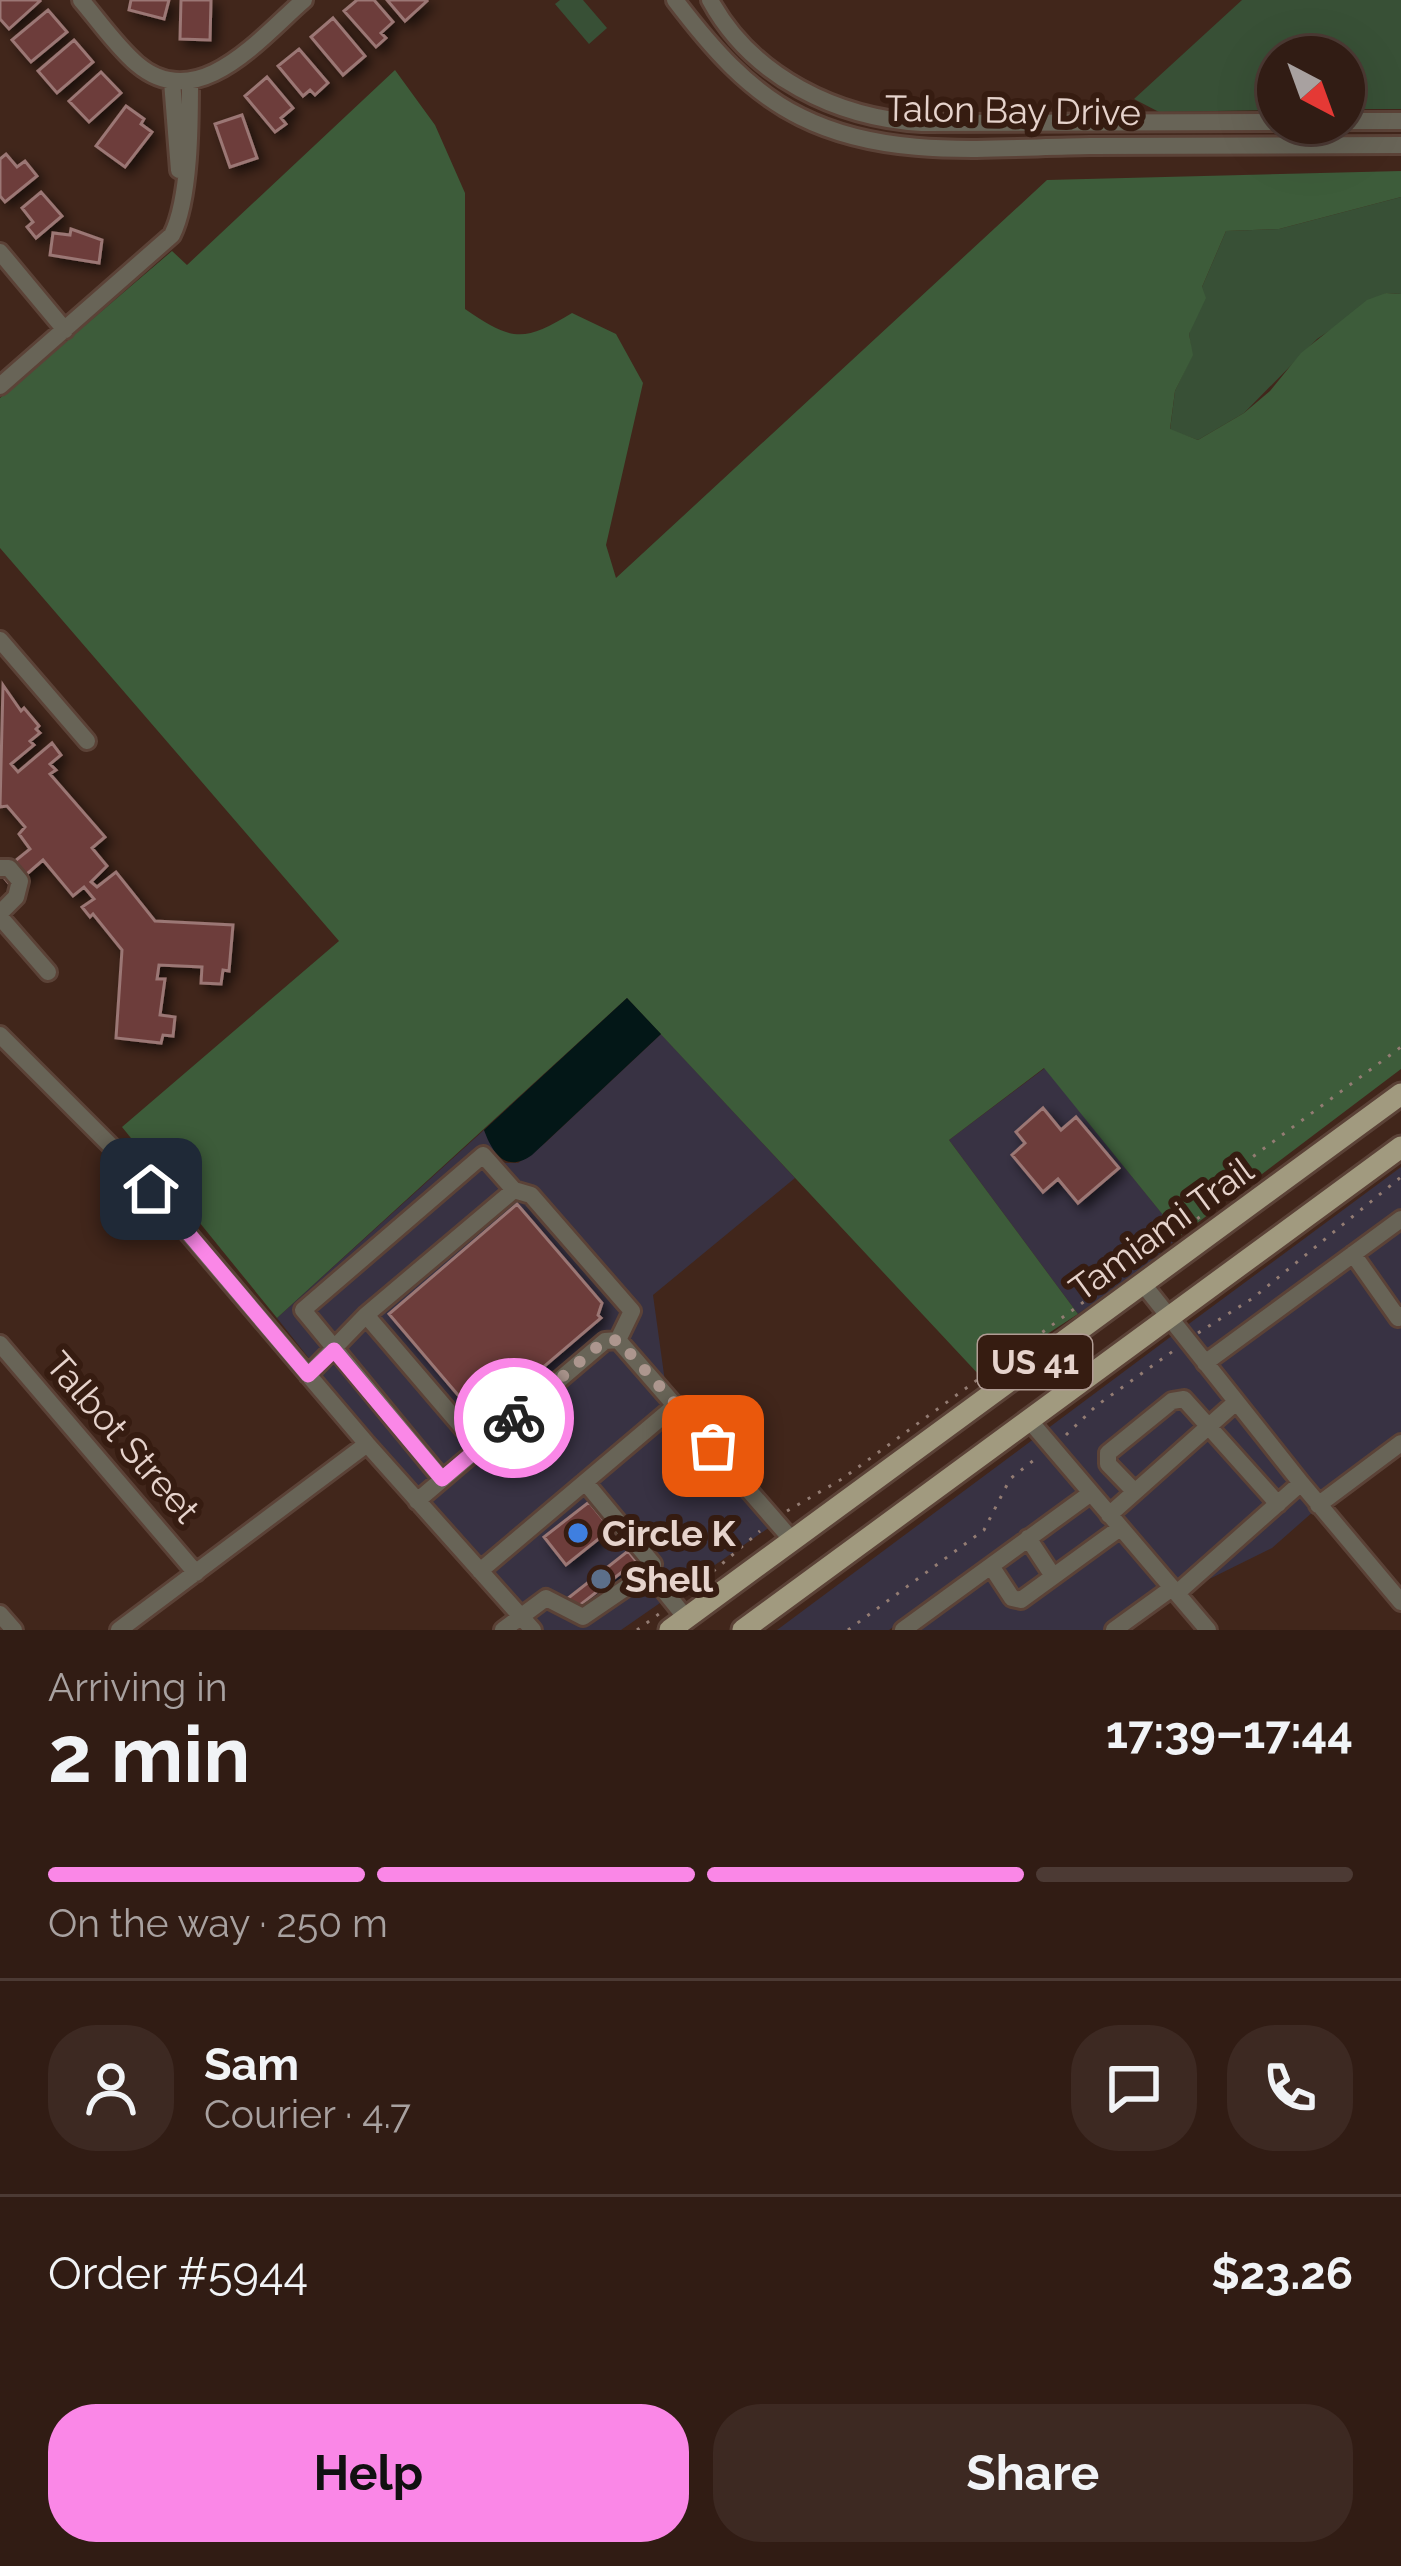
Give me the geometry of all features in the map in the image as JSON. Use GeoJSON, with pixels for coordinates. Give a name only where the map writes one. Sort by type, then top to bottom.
{"type":"FeatureCollection","features":[{"type":"Feature","properties":{"kind":"main road","name":"Tamiami Trail"},"geometry":{"type":"LineString","coordinates":[[677,1617],[792,1540],[1401,1094]]}},
{"type":"Feature","properties":{"kind":"main road","name":"US 41"},"geometry":{"type":"LineString","coordinates":[[743,1630],[1401,1147]]}},
{"type":"Feature","properties":{"kind":"street"},"geometry":{"type":"LineString","coordinates":[[81,0],[132,60],[149,73],[181,81],[230,64],[304,0]]}},
{"type":"Feature","properties":{"kind":"street","name":"Talon Bay Drive"},"geometry":{"type":"LineString","coordinates":[[710,0],[744,45],[776,73],[828,103],[868,116],[954,123],[1257,122]]}},
{"type":"Feature","properties":{"kind":"street","name":"Talon Bay Drive"},"geometry":{"type":"LineString","coordinates":[[683,2],[729,64],[765,95],[802,118],[862,140],[942,147],[1401,146]]}},
{"type":"Feature","properties":{"kind":"street"},"geometry":{"type":"LineString","coordinates":[[0,386],[165,245],[177,226],[190,130],[181,81]]}},
{"type":"Feature","properties":{"kind":"street"},"geometry":{"type":"LineString","coordinates":[[1365,121],[1401,121]]}},
{"type":"Feature","properties":{"kind":"street"},"geometry":{"type":"LineString","coordinates":[[0,252],[65,330]]}},
{"type":"Feature","properties":{"kind":"street"},"geometry":{"type":"LineString","coordinates":[[0,640],[88,741]]}},
{"type":"Feature","properties":{"kind":"street"},"geometry":{"type":"LineString","coordinates":[[0,868],[9,868],[20,881],[16,897],[0,915],[48,972]]}},
{"type":"Feature","properties":{"kind":"street"},"geometry":{"type":"LineString","coordinates":[[0,1035],[129,1164],[367,1444],[527,1623]]}},
{"type":"Feature","properties":{"kind":"street"},"geometry":{"type":"LineString","coordinates":[[442,1479],[304,1316],[305,1306],[483,1155],[514,1190],[532,1196],[632,1311],[618,1340]]}},
{"type":"Feature","properties":{"kind":"street"},"geometry":{"type":"LineString","coordinates":[[308,1375],[366,1316],[514,1190]]}},
{"type":"Feature","properties":{"kind":"street"},"geometry":{"type":"LineString","coordinates":[[1205,1363],[1400,1220]]}},
{"type":"Feature","properties":{"kind":"street"},"geometry":{"type":"LineString","coordinates":[[1353,1254],[1400,1317]]}},
{"type":"Feature","properties":{"kind":"street"},"geometry":{"type":"LineString","coordinates":[[1143,1284],[1401,1602]]}},
{"type":"Feature","properties":{"kind":"street"},"geometry":{"type":"LineString","coordinates":[[366,1316],[479,1447]]}},
{"type":"Feature","properties":{"kind":"street"},"geometry":{"type":"LineString","coordinates":[[618,1340],[792,1540]]}},
{"type":"Feature","properties":{"kind":"street"},"geometry":{"type":"LineString","coordinates":[[417,1501],[604,1341],[618,1340]]}},
{"type":"Feature","properties":{"kind":"street","name":"Talbot Street"},"geometry":{"type":"LineString","coordinates":[[0,1344],[196,1573]]}},
{"type":"Feature","properties":{"kind":"street"},"geometry":{"type":"LineString","coordinates":[[1135,1492],[1108,1464],[1108,1453],[1172,1401],[1184,1399],[1278,1504]]}},
{"type":"Feature","properties":{"kind":"street"},"geometry":{"type":"LineString","coordinates":[[991,1566],[1012,1598],[1021,1600],[1115,1522],[1135,1492],[1236,1402]]}},
{"type":"Feature","properties":{"kind":"street"},"geometry":{"type":"LineString","coordinates":[[480,1571],[676,1405]]}},
{"type":"Feature","properties":{"kind":"street"},"geometry":{"type":"LineString","coordinates":[[1029,1420],[1208,1630]]}},
{"type":"Feature","properties":{"kind":"street"},"geometry":{"type":"LineString","coordinates":[[1318,1505],[1401,1442]]}},
{"type":"Feature","properties":{"kind":"street"},"geometry":{"type":"LineString","coordinates":[[119,1630],[367,1444]]}},
{"type":"Feature","properties":{"kind":"street"},"geometry":{"type":"LineString","coordinates":[[503,1630],[527,1623],[546,1598],[583,1617],[649,1572],[652,1564],[585,1482]]}},
{"type":"Feature","properties":{"kind":"street"},"geometry":{"type":"LineString","coordinates":[[1114,1630],[1175,1591],[1301,1483]]}},
{"type":"Feature","properties":{"kind":"street"},"geometry":{"type":"LineString","coordinates":[[903,1630],[1091,1492]]}},
{"type":"Feature","properties":{"kind":"street"},"geometry":{"type":"LineString","coordinates":[[1028,1538],[1053,1576]]}},
{"type":"Feature","properties":{"kind":"street"},"geometry":{"type":"LineString","coordinates":[[649,1572],[677,1617]]}},
{"type":"Feature","properties":{"kind":"street"},"geometry":{"type":"LineString","coordinates":[[0,1614],[14,1630]]}},
{"type":"Feature","properties":{"kind":"path"},"geometry":{"type":"LineString","coordinates":[[638,1630],[677,1617],[775,1519],[842,1479],[1202,1216],[1247,1161],[1401,1047]]}},
{"type":"Feature","properties":{"kind":"path"},"geometry":{"type":"LineString","coordinates":[[848,1630],[984,1530],[1010,1479],[1096,1406],[1252,1298],[1401,1177]]}},
{"type":"Feature","properties":{"kind":"shaded area"},"geometry":{"type":"Polygon","coordinates":[[[627,998],[661,1034],[532,1155],[515,1162],[502,1159],[484,1130],[627,998]]]}},
{"type":"Feature","properties":{"kind":"shaded area"},"geometry":{"type":"Polygon","coordinates":[[[661,1034],[795,1178],[653,1295],[667,1396],[777,1522],[621,1630],[543,1630],[373,1439],[277,1318],[484,1130],[498,1157],[505,1163],[518,1163],[661,1034]]]}},
{"type":"Feature","properties":{"kind":"shaded area"},"geometry":{"type":"Polygon","coordinates":[[[1045,1068],[1180,1236],[1078,1314],[949,1140],[1045,1068]]]}},
{"type":"Feature","properties":{"kind":"shaded area"},"geometry":{"type":"Polygon","coordinates":[[[1401,1167],[1401,1208],[1206,1351],[1186,1326],[1401,1167]]]}},
{"type":"Feature","properties":{"kind":"shaded area"},"geometry":{"type":"Polygon","coordinates":[[[1401,1229],[1401,1432],[1319,1493],[1216,1365],[1401,1229]]]}},
{"type":"Feature","properties":{"kind":"shaded area"},"geometry":{"type":"Polygon","coordinates":[[[1173,1335],[1314,1511],[1272,1548],[1185,1591],[1047,1429],[1173,1335]]]}},
{"type":"Feature","properties":{"kind":"shaded area"},"geometry":{"type":"Polygon","coordinates":[[[1035,1438],[1080,1491],[889,1630],[777,1630],[1035,1438]]]}},
{"type":"Feature","properties":{"kind":"shaded area"},"geometry":{"type":"Polygon","coordinates":[[[1091,1504],[1171,1598],[1113,1630],[918,1630],[1091,1504]]]}},
{"type":"Feature","properties":{"kind":"green space"},"geometry":{"type":"Polygon","coordinates":[[[583,0],[607,28],[589,44],[555,4],[583,0]]]}},
{"type":"Feature","properties":{"kind":"green space"},"geometry":{"type":"Polygon","coordinates":[[[1242,0],[1401,0],[1401,109],[1365,109],[1365,36],[1257,36],[1257,110],[1159,112],[1134,99],[1242,0]]]}},
{"type":"Feature","properties":{"kind":"green space"},"geometry":{"type":"Polygon","coordinates":[[[395,70],[435,125],[465,193],[465,309],[518,334],[541,330],[572,313],[616,334],[643,383],[606,545],[616,578],[1047,180],[1401,171],[1401,197],[1279,229],[1226,231],[1202,287],[1206,298],[1189,334],[1193,355],[1175,391],[1170,429],[1198,440],[1244,413],[1270,391],[1301,353],[1367,300],[1401,294],[1401,1069],[1180,1236],[1044,1068],[949,1140],[1078,1314],[981,1377],[627,998],[277,1318],[122,1127],[339,941],[0,548],[0,398],[172,251],[187,265],[395,70]]]}},
{"type":"Feature","properties":{"kind":"green space"},"geometry":{"type":"Polygon","coordinates":[[[1401,197],[1401,294],[1386,293],[1317,339],[1244,413],[1198,440],[1170,430],[1175,391],[1192,355],[1189,334],[1202,287],[1226,231],[1279,229],[1401,197]]]}},
{"type":"Feature","properties":{"kind":"building"},"geometry":{"type":"Polygon","coordinates":[[[0,0],[40,1],[9,29],[0,19],[0,0]]]}},
{"type":"Feature","properties":{"kind":"building"},"geometry":{"type":"Polygon","coordinates":[[[131,0],[169,0],[164,19],[129,10],[131,0]]]}},
{"type":"Feature","properties":{"kind":"building"},"geometry":{"type":"Polygon","coordinates":[[[181,0],[211,0],[210,40],[180,39],[181,0]]]}},
{"type":"Feature","properties":{"kind":"building"},"geometry":{"type":"Polygon","coordinates":[[[357,0],[374,0],[393,22],[381,33],[386,38],[376,47],[344,11],[357,0]]]}},
{"type":"Feature","properties":{"kind":"building"},"geometry":{"type":"Polygon","coordinates":[[[387,0],[426,0],[427,1],[405,21],[387,0]]]}},
{"type":"Feature","properties":{"kind":"building"},"geometry":{"type":"Polygon","coordinates":[[[48,10],[67,32],[31,62],[12,40],[48,10]]]}},
{"type":"Feature","properties":{"kind":"building"},"geometry":{"type":"Polygon","coordinates":[[[333,18],[365,56],[343,75],[311,37],[333,18]]]}},
{"type":"Feature","properties":{"kind":"building"},"geometry":{"type":"Polygon","coordinates":[[[74,40],[93,62],[57,93],[38,71],[74,40]]]}},
{"type":"Feature","properties":{"kind":"building"},"geometry":{"type":"Polygon","coordinates":[[[299,49],[328,83],[315,95],[310,90],[303,96],[278,66],[299,49]]]}},
{"type":"Feature","properties":{"kind":"building"},"geometry":{"type":"Polygon","coordinates":[[[101,72],[121,93],[89,122],[69,101],[101,72]]]}},
{"type":"Feature","properties":{"kind":"building"},"geometry":{"type":"Polygon","coordinates":[[[267,77],[293,108],[281,118],[286,124],[275,132],[245,96],[267,77]]]}},
{"type":"Feature","properties":{"kind":"building"},"geometry":{"type":"Polygon","coordinates":[[[126,106],[152,132],[125,167],[96,146],[126,106]]]}},
{"type":"Feature","properties":{"kind":"building"},"geometry":{"type":"Polygon","coordinates":[[[242,115],[257,158],[230,167],[215,124],[242,115]]]}},
{"type":"Feature","properties":{"kind":"building"},"geometry":{"type":"Polygon","coordinates":[[[6,154],[17,167],[25,161],[37,176],[5,202],[0,196],[0,159],[6,154]]]}},
{"type":"Feature","properties":{"kind":"building"},"geometry":{"type":"Polygon","coordinates":[[[41,192],[62,216],[36,238],[27,227],[33,222],[22,208],[41,192]]]}},
{"type":"Feature","properties":{"kind":"building"},"geometry":{"type":"Polygon","coordinates":[[[71,229],[102,240],[99,263],[50,255],[53,233],[70,235],[71,229]]]}},
{"type":"Feature","properties":{"kind":"building"},"geometry":{"type":"Polygon","coordinates":[[[3,685],[40,733],[30,741],[34,745],[11,764],[18,772],[52,743],[61,755],[50,764],[56,770],[50,774],[105,837],[92,848],[107,866],[91,882],[97,887],[116,872],[155,921],[233,925],[229,971],[223,970],[221,984],[201,983],[202,967],[159,965],[157,979],[165,979],[160,1015],[175,1017],[173,1036],[163,1035],[161,1043],[116,1038],[122,950],[82,907],[94,899],[84,887],[73,896],[43,860],[12,887],[0,873],[30,849],[19,834],[25,827],[7,806],[0,807],[3,685]]]}},
{"type":"Feature","properties":{"kind":"building"},"geometry":{"type":"Polygon","coordinates":[[[1043,1108],[1061,1130],[1076,1117],[1119,1168],[1078,1203],[1058,1179],[1043,1192],[1012,1155],[1025,1143],[1016,1132],[1043,1108]]]}},
{"type":"Feature","properties":{"kind":"building"},"geometry":{"type":"Polygon","coordinates":[[[517,1204],[602,1303],[601,1318],[506,1399],[489,1398],[490,1385],[476,1384],[475,1397],[458,1395],[389,1314],[517,1204]]]}},
{"type":"Feature","properties":{"kind":"building","name":"Circle K"},"geometry":{"type":"Polygon","coordinates":[[[589,1502],[611,1529],[566,1565],[544,1537],[589,1502]]]}},
{"type":"Feature","properties":{"kind":"building"},"geometry":{"type":"Polygon","coordinates":[[[628,1551],[636,1561],[575,1609],[567,1599],[628,1551]]]}},
{"type":"Feature","properties":{"kind":"way so far"},"geometry":{"type":"LineString","coordinates":[[514,1418],[604,1341],[618,1340],[713,1446]]}},
{"type":"Feature","properties":{"kind":"place","name":"Circle K"},"geometry":{"type":"Point","coordinates":[578,1533]}},
{"type":"Feature","properties":{"kind":"place","name":"Shell"},"geometry":{"type":"Point","coordinates":[601,1579]}},
{"type":"Feature","properties":{"kind":"route"},"geometry":{"type":"LineString","coordinates":[[151,1189],[308,1375],[334,1350],[442,1479],[514,1418]]}}]}
